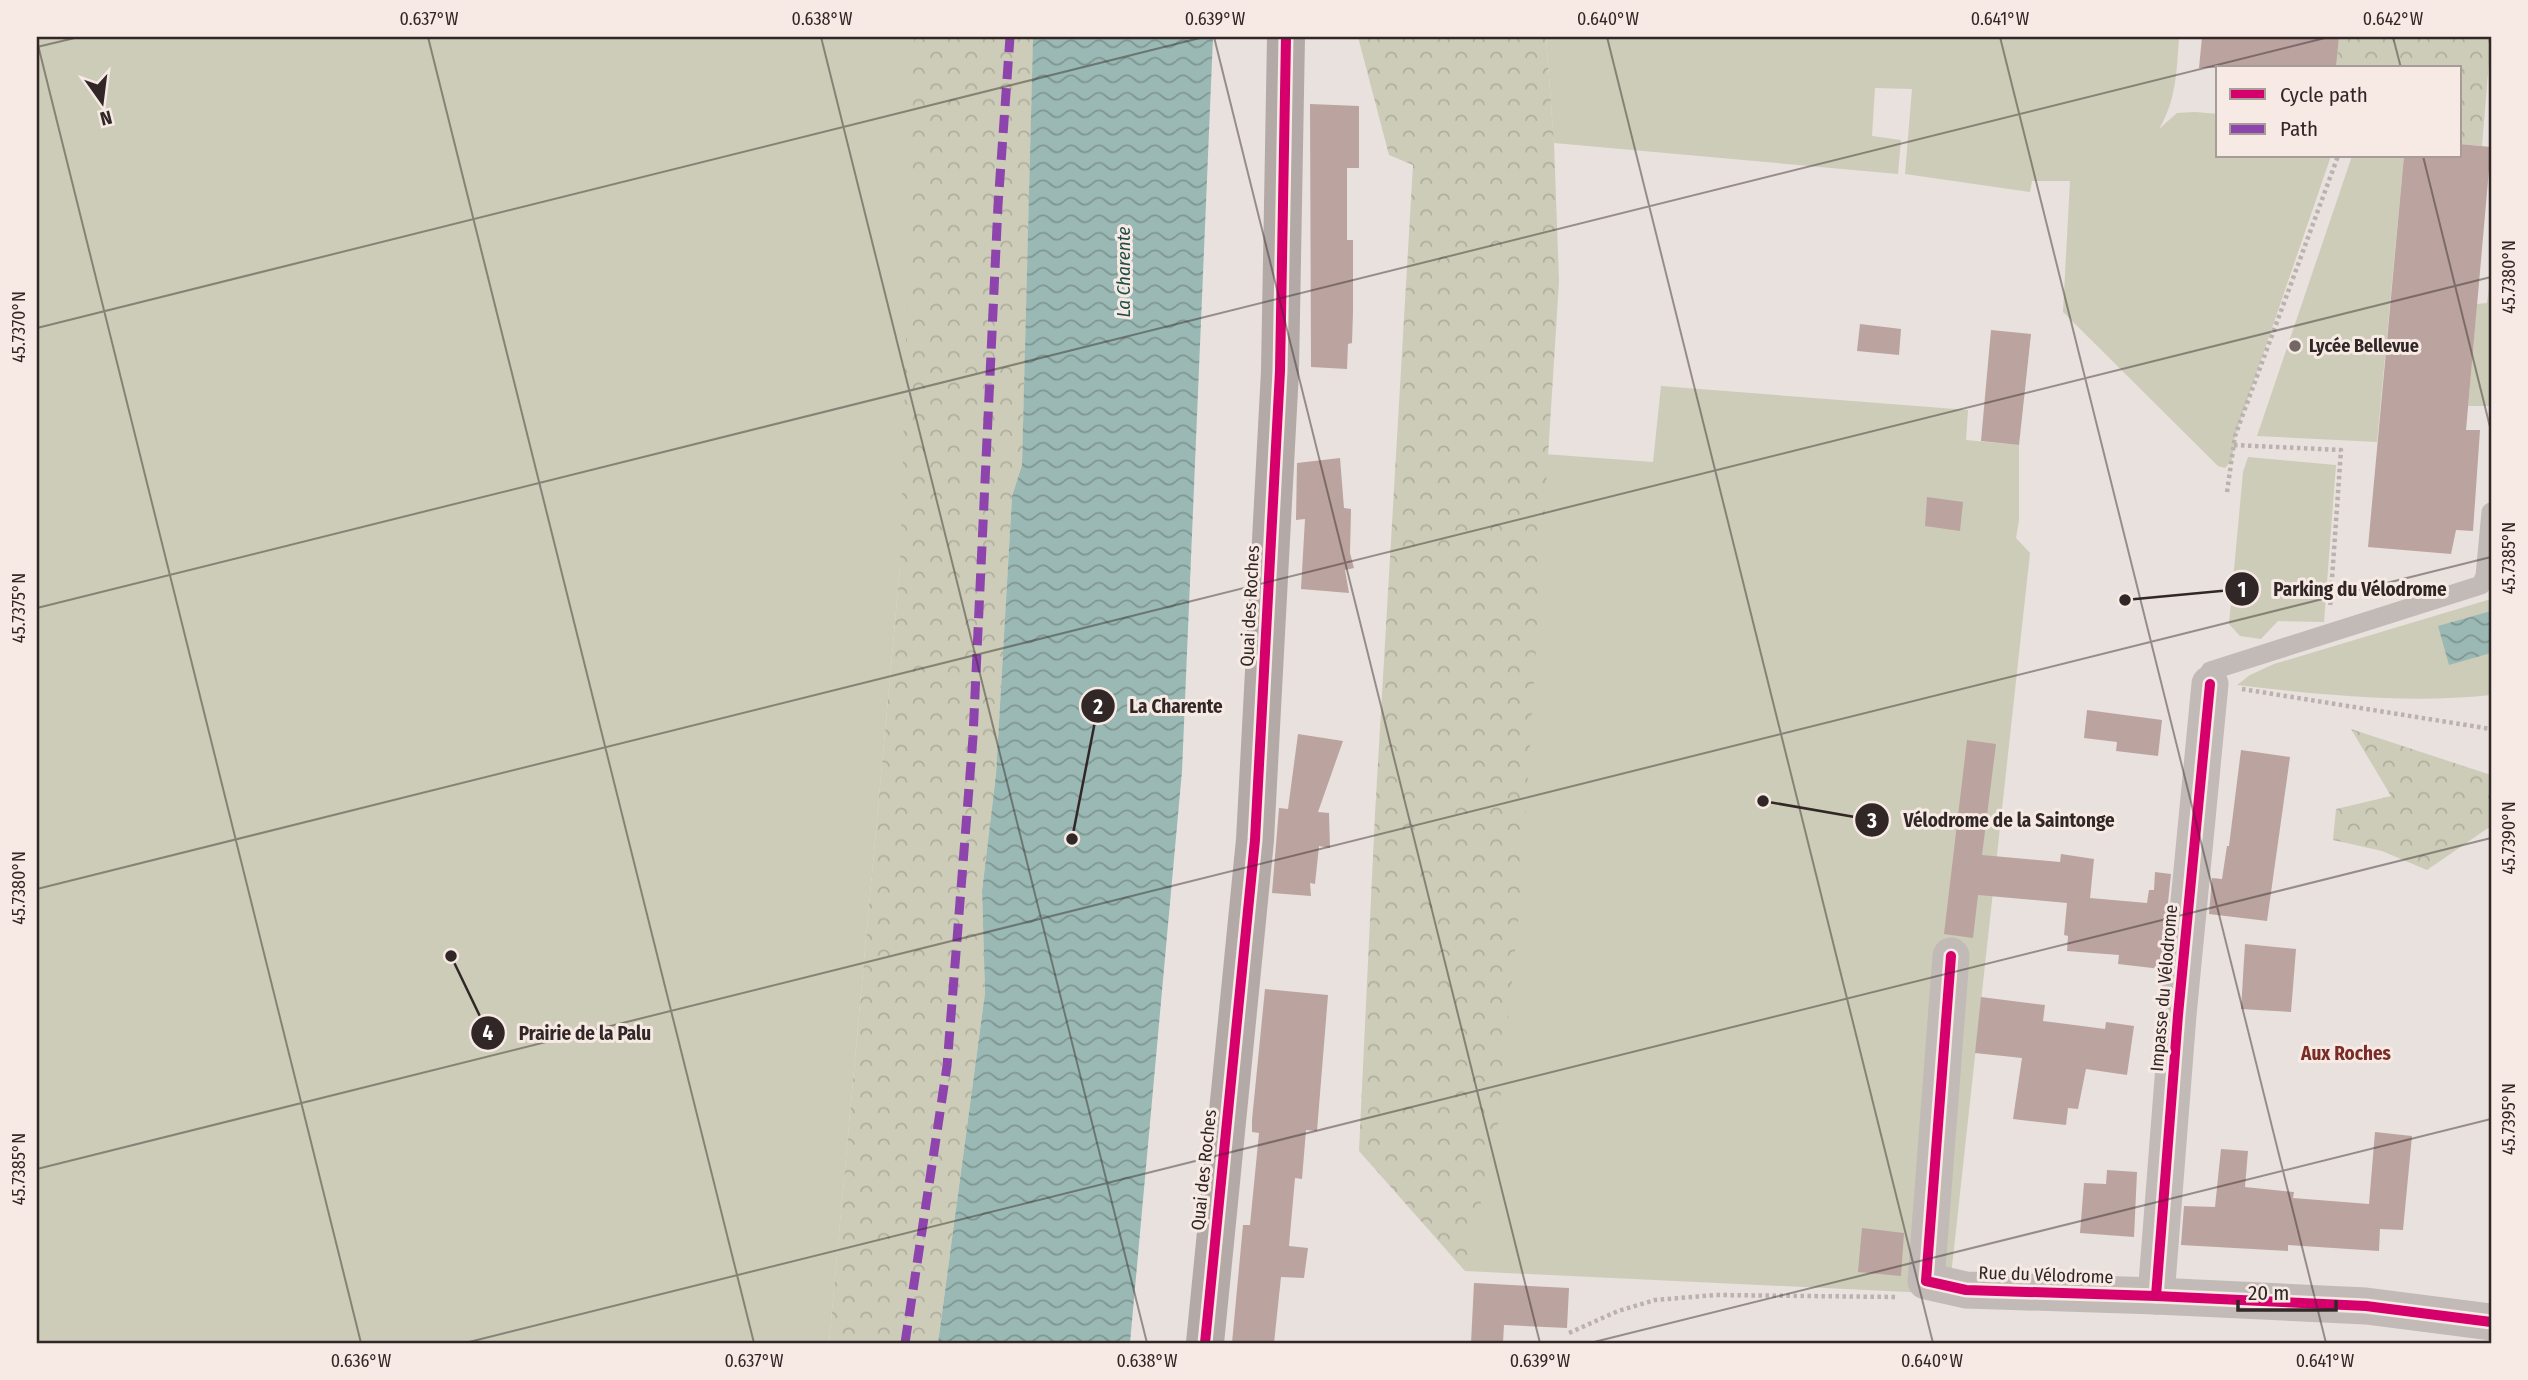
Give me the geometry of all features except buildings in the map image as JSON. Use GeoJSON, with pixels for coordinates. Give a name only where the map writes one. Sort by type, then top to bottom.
{"type":"FeatureCollection","features":[{"type":"Feature","properties":{"kind":"street","name":"Quai des Roches"},"geometry":{"type":"LineString","coordinates":[[1205,1343],[1255,840],[1280,371],[1286,37]]}},
{"type":"Feature","properties":{"kind":"street","name":"Impasse du Vélodrome"},"geometry":{"type":"LineString","coordinates":[[2156,1296],[2178,1016],[2210,677]]}},
{"type":"Feature","properties":{"kind":"street","name":"Rue du Vélodrome"},"geometry":{"type":"LineString","coordinates":[[1951,956],[1926,1281],[1966,1290],[2366,1306],[2491,1322]]}},
{"type":"Feature","properties":{"kind":"lane"},"geometry":{"type":"LineString","coordinates":[[2210,677],[2329,633],[2481,585],[2485,576],[2491,512]]}},
{"type":"Feature","properties":{"kind":"path"},"geometry":{"type":"LineString","coordinates":[[2227,492],[2235,436],[2337,158]]}},
{"type":"Feature","properties":{"kind":"path"},"geometry":{"type":"LineString","coordinates":[[2234,445],[2341,450],[2329,633]]}},
{"type":"Feature","properties":{"kind":"path"},"geometry":{"type":"LineString","coordinates":[[2210,677],[2491,729]]}},
{"type":"Feature","properties":{"kind":"path"},"geometry":{"type":"LineString","coordinates":[[1569,1333],[1618,1311],[1655,1300],[1716,1295],[1903,1297]]}},
{"type":"Feature","properties":{"kind":"green space"},"geometry":{"type":"Polygon","coordinates":[[[37,37],[1033,37],[1022,465],[900,568],[829,1343],[37,1343],[37,37]]]}},
{"type":"Feature","properties":{"kind":"green space"},"geometry":{"type":"Polygon","coordinates":[[[914,37],[1033,37],[1022,465],[1012,496],[996,774],[982,891],[985,993],[938,1343],[829,1343],[900,568],[914,37]]]}},
{"type":"Feature","properties":{"kind":"green space"},"geometry":{"type":"Polygon","coordinates":[[[1358,37],[1546,37],[1554,143],[1559,281],[1520,902],[1497,1132],[1465,1271],[1359,1151],[1375,814],[1413,165],[1389,155],[1358,37]]]}},
{"type":"Feature","properties":{"kind":"green space"},"geometry":{"type":"Polygon","coordinates":[[[1546,37],[2179,37],[2172,96],[2159,129],[2177,113],[2216,114],[2216,158],[2330,158],[2235,436],[2232,460],[2225,468],[2218,466],[2063,312],[2070,181],[2032,181],[2030,192],[1905,174],[1912,89],[1875,88],[1872,136],[1901,140],[1898,174],[1554,143],[1546,37]]]}},
{"type":"Feature","properties":{"kind":"green space"},"geometry":{"type":"Polygon","coordinates":[[[2339,37],[2491,37],[2482,146],[2462,144],[2462,66],[2336,66],[2339,37]]]}},
{"type":"Feature","properties":{"kind":"green space"},"geometry":{"type":"Polygon","coordinates":[[[2351,158],[2404,158],[2377,442],[2257,436],[2351,158]]]}},
{"type":"Feature","properties":{"kind":"green space"},"geometry":{"type":"Polygon","coordinates":[[[2491,271],[2491,406],[2468,406],[2477,304],[2487,303],[2491,271]]]}},
{"type":"Feature","properties":{"kind":"green space"},"geometry":{"type":"Polygon","coordinates":[[[1661,386],[1968,410],[1966,440],[2019,445],[2019,520],[2016,538],[2030,553],[1949,1294],[1465,1271],[1483,1174],[1544,454],[1653,462],[1661,386]]]}},
{"type":"Feature","properties":{"kind":"green space"},"geometry":{"type":"Polygon","coordinates":[[[2248,457],[2336,465],[2324,622],[2278,621],[2261,639],[2240,636],[2229,624],[2243,472],[2248,457]]]}},
{"type":"Feature","properties":{"kind":"green space"},"geometry":{"type":"Polygon","coordinates":[[[2491,599],[2491,695],[2396,698],[2332,695],[2237,685],[2250,675],[2274,664],[2491,599]]]}},
{"type":"Feature","properties":{"kind":"green space"},"geometry":{"type":"Polygon","coordinates":[[[2351,729],[2491,775],[2491,826],[2427,870],[2382,851],[2333,840],[2336,809],[2391,796],[2351,729]]]}},
{"type":"Feature","properties":{"kind":"water"},"geometry":{"type":"Polygon","coordinates":[[[1033,37],[1213,37],[1182,771],[1130,1343],[938,1343],[985,993],[982,891],[996,774],[1012,496],[1022,465],[1033,37]]]}},
{"type":"Feature","properties":{"kind":"water"},"geometry":{"type":"Polygon","coordinates":[[[2491,611],[2491,653],[2449,665],[2438,626],[2491,611]]]}},
{"type":"Feature","properties":{"kind":"marked path"},"geometry":{"type":"LineString","coordinates":[[905,1343],[947,1066],[973,737],[998,205],[1010,37]]}},
{"type":"Feature","properties":{"kind":"cycle path"},"geometry":{"type":"LineString","coordinates":[[1205,1343],[1255,840],[1280,371],[1286,37]]}},
{"type":"Feature","properties":{"kind":"cycle path"},"geometry":{"type":"LineString","coordinates":[[2156,1296],[2178,1015],[2210,684]]}},
{"type":"Feature","properties":{"kind":"cycle path"},"geometry":{"type":"LineString","coordinates":[[1951,956],[1926,1281],[1966,1290],[2366,1306],[2491,1322]]}},
{"type":"Feature","properties":{"kind":"place","name":"Lycée Bellevue"},"geometry":{"type":"Point","coordinates":[2295,346]}},
{"type":"Feature","properties":{"kind":"place","name":"Parking du Vélodrome"},"geometry":{"type":"Point","coordinates":[2125,600]}},
{"type":"Feature","properties":{"kind":"place","name":"Vélodrome de la Saintonge"},"geometry":{"type":"Point","coordinates":[1763,801]}},
{"type":"Feature","properties":{"kind":"place","name":"La Charente"},"geometry":{"type":"Point","coordinates":[1072,839]}},
{"type":"Feature","properties":{"kind":"place","name":"Prairie de la Palu"},"geometry":{"type":"Point","coordinates":[451,956]}},
{"type":"Feature","properties":{"kind":"district","name":"Aux Roches"},"geometry":{"type":"Point","coordinates":[2346,1053]}}]}
